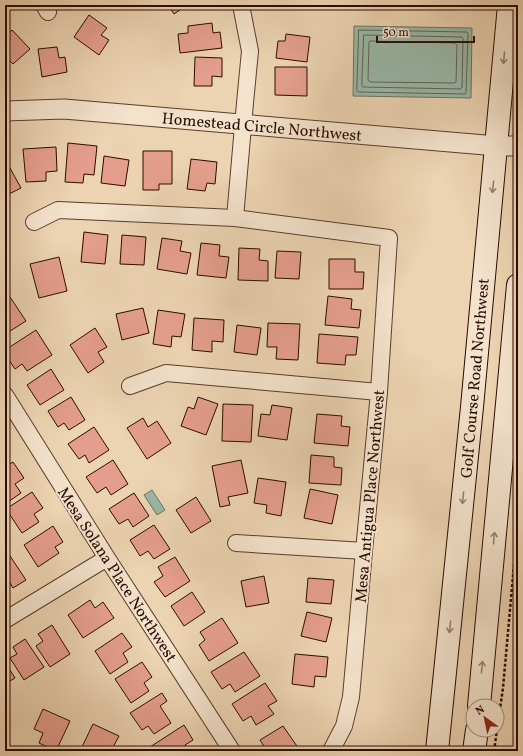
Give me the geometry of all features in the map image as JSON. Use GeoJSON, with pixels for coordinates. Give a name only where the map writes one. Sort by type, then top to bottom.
{"type":"FeatureCollection","features":[{"type":"Feature","properties":{"kind":"main road","name":"Golf Course Road Northwest"},"geometry":{"type":"LineString","coordinates":[[438,751],[507,146],[509,5]]}},
{"type":"Feature","properties":{"kind":"main road"},"geometry":{"type":"LineString","coordinates":[[480,698],[518,285]]}},
{"type":"Feature","properties":{"kind":"main road"},"geometry":{"type":"LineString","coordinates":[[474,751],[476,738]]}},
{"type":"Feature","properties":{"kind":"street"},"geometry":{"type":"LineString","coordinates":[[34,222],[58,210],[235,218],[250,51],[241,5]]}},
{"type":"Feature","properties":{"kind":"street","name":"Homestead Circle Northwest"},"geometry":{"type":"LineString","coordinates":[[5,111],[64,109],[507,146]]}},
{"type":"Feature","properties":{"kind":"street","name":"Mesa Antigua Place Northwest"},"geometry":{"type":"LineString","coordinates":[[235,218],[389,238],[379,392],[351,697],[344,726],[331,751]]}},
{"type":"Feature","properties":{"kind":"street"},"geometry":{"type":"LineString","coordinates":[[130,386],[166,373],[379,392]]}},
{"type":"Feature","properties":{"kind":"street","name":"Mesa Solana Place Northwest"},"geometry":{"type":"LineString","coordinates":[[5,395],[107,558],[232,751]]}},
{"type":"Feature","properties":{"kind":"street"},"geometry":{"type":"LineString","coordinates":[[236,543],[364,551]]}},
{"type":"Feature","properties":{"kind":"street"},"geometry":{"type":"LineString","coordinates":[[5,620],[107,558]]}},
{"type":"Feature","properties":{"kind":"path"},"geometry":{"type":"LineString","coordinates":[[494,751],[503,688],[518,520]]}},
{"type":"Feature","properties":{"kind":"water"},"geometry":{"type":"Polygon","coordinates":[[[354,26],[472,28],[471,98],[353,96],[354,26]]]}},
{"type":"Feature","properties":{"kind":"water"},"geometry":{"type":"Polygon","coordinates":[[[152,490],[165,510],[157,515],[144,495],[152,490]]]}},
{"type":"Feature","properties":{"kind":"building"},"geometry":{"type":"Polygon","coordinates":[[[168,5],[187,5],[174,14],[168,5]]]}},
{"type":"Feature","properties":{"kind":"building"},"geometry":{"type":"Polygon","coordinates":[[[89,15],[107,28],[101,35],[109,40],[99,55],[74,37],[89,15]]]}},
{"type":"Feature","properties":{"kind":"building"},"geometry":{"type":"Polygon","coordinates":[[[212,23],[213,33],[220,32],[222,48],[180,53],[178,34],[188,33],[188,26],[212,23]]]}},
{"type":"Feature","properties":{"kind":"building"},"geometry":{"type":"Polygon","coordinates":[[[12,30],[30,49],[13,64],[7,58],[5,60],[5,36],[12,30]]]}},
{"type":"Feature","properties":{"kind":"building"},"geometry":{"type":"Polygon","coordinates":[[[286,34],[310,37],[307,62],[276,58],[278,41],[285,41],[286,34]]]}},
{"type":"Feature","properties":{"kind":"building"},"geometry":{"type":"Polygon","coordinates":[[[57,47],[59,58],[65,57],[67,72],[42,77],[38,49],[57,47]]]}},
{"type":"Feature","properties":{"kind":"building"},"geometry":{"type":"Polygon","coordinates":[[[195,57],[222,58],[222,77],[212,76],[212,86],[194,86],[195,57]]]}},
{"type":"Feature","properties":{"kind":"building"},"geometry":{"type":"Polygon","coordinates":[[[275,67],[307,67],[307,96],[275,95],[275,67]]]}},
{"type":"Feature","properties":{"kind":"building"},"geometry":{"type":"Polygon","coordinates":[[[68,143],[97,146],[94,175],[84,174],[83,183],[65,182],[68,143]]]}},
{"type":"Feature","properties":{"kind":"building"},"geometry":{"type":"Polygon","coordinates":[[[56,147],[57,171],[46,172],[46,181],[26,182],[23,149],[56,147]]]}},
{"type":"Feature","properties":{"kind":"building"},"geometry":{"type":"Polygon","coordinates":[[[143,151],[172,151],[172,184],[159,184],[159,190],[143,190],[143,151]]]}},
{"type":"Feature","properties":{"kind":"building"},"geometry":{"type":"Polygon","coordinates":[[[104,156],[129,160],[125,186],[101,183],[104,156]]]}},
{"type":"Feature","properties":{"kind":"building"},"geometry":{"type":"Polygon","coordinates":[[[5,159],[21,188],[5,196],[5,159]]]}},
{"type":"Feature","properties":{"kind":"building"},"geometry":{"type":"Polygon","coordinates":[[[191,159],[217,162],[215,184],[207,183],[205,191],[187,189],[191,159]]]}},
{"type":"Feature","properties":{"kind":"building"},"geometry":{"type":"Polygon","coordinates":[[[84,232],[108,235],[105,264],[81,262],[84,232]]]}},
{"type":"Feature","properties":{"kind":"building"},"geometry":{"type":"Polygon","coordinates":[[[122,235],[146,237],[144,265],[120,264],[122,235]]]}},
{"type":"Feature","properties":{"kind":"building"},"geometry":{"type":"Polygon","coordinates":[[[162,238],[182,241],[180,251],[191,253],[187,274],[157,269],[162,238]]]}},
{"type":"Feature","properties":{"kind":"building"},"geometry":{"type":"Polygon","coordinates":[[[201,243],[220,245],[219,256],[229,257],[226,278],[197,275],[201,243]]]}},
{"type":"Feature","properties":{"kind":"building"},"geometry":{"type":"Polygon","coordinates":[[[239,248],[260,249],[259,260],[268,261],[268,281],[238,280],[239,248]]]}},
{"type":"Feature","properties":{"kind":"building"},"geometry":{"type":"Polygon","coordinates":[[[277,251],[301,252],[299,279],[275,278],[277,251]]]}},
{"type":"Feature","properties":{"kind":"building"},"geometry":{"type":"Polygon","coordinates":[[[59,257],[67,291],[39,298],[30,264],[59,257]]]}},
{"type":"Feature","properties":{"kind":"building"},"geometry":{"type":"Polygon","coordinates":[[[329,259],[355,259],[355,272],[364,272],[363,289],[329,289],[329,259]]]}},
{"type":"Feature","properties":{"kind":"building"},"geometry":{"type":"Polygon","coordinates":[[[328,296],[352,299],[351,309],[361,310],[359,328],[325,325],[328,296]]]}},
{"type":"Feature","properties":{"kind":"building"},"geometry":{"type":"Polygon","coordinates":[[[10,297],[26,321],[7,333],[5,330],[5,300],[10,297]]]}},
{"type":"Feature","properties":{"kind":"building"},"geometry":{"type":"Polygon","coordinates":[[[143,308],[149,333],[122,340],[116,314],[143,308]]]}},
{"type":"Feature","properties":{"kind":"building"},"geometry":{"type":"Polygon","coordinates":[[[158,310],[185,314],[181,337],[172,336],[171,347],[153,344],[158,310]]]}},
{"type":"Feature","properties":{"kind":"building"},"geometry":{"type":"Polygon","coordinates":[[[194,318],[224,320],[223,342],[212,341],[212,352],[192,350],[194,318]]]}},
{"type":"Feature","properties":{"kind":"building"},"geometry":{"type":"Polygon","coordinates":[[[268,323],[300,324],[298,360],[276,359],[277,347],[267,347],[268,323]]]}},
{"type":"Feature","properties":{"kind":"building"},"geometry":{"type":"Polygon","coordinates":[[[237,325],[261,328],[257,355],[234,352],[237,325]]]}},
{"type":"Feature","properties":{"kind":"building"},"geometry":{"type":"Polygon","coordinates":[[[95,328],[107,347],[98,352],[104,362],[88,373],[70,345],[95,328]]]}},
{"type":"Feature","properties":{"kind":"building"},"geometry":{"type":"Polygon","coordinates":[[[36,330],[52,355],[27,371],[22,364],[15,369],[5,354],[5,350],[36,330]]]}},
{"type":"Feature","properties":{"kind":"building"},"geometry":{"type":"Polygon","coordinates":[[[319,334],[358,337],[356,355],[346,355],[345,365],[317,363],[319,334]]]}},
{"type":"Feature","properties":{"kind":"building"},"geometry":{"type":"Polygon","coordinates":[[[51,369],[64,390],[40,405],[27,385],[51,369]]]}},
{"type":"Feature","properties":{"kind":"building"},"geometry":{"type":"Polygon","coordinates":[[[71,397],[85,420],[69,430],[64,423],[58,427],[48,411],[71,397]]]}},
{"type":"Feature","properties":{"kind":"building"},"geometry":{"type":"Polygon","coordinates":[[[198,397],[218,404],[206,435],[181,426],[188,407],[194,409],[198,397]]]}},
{"type":"Feature","properties":{"kind":"building"},"geometry":{"type":"Polygon","coordinates":[[[223,404],[253,405],[251,442],[222,441],[223,404]]]}},
{"type":"Feature","properties":{"kind":"building"},"geometry":{"type":"Polygon","coordinates":[[[272,405],[292,408],[287,440],[258,436],[261,414],[270,415],[272,405]]]}},
{"type":"Feature","properties":{"kind":"building"},"geometry":{"type":"Polygon","coordinates":[[[317,414],[342,416],[341,426],[350,427],[348,446],[314,443],[317,414]]]}},
{"type":"Feature","properties":{"kind":"building"},"geometry":{"type":"Polygon","coordinates":[[[143,418],[148,427],[157,421],[171,443],[147,459],[127,428],[143,418]]]}},
{"type":"Feature","properties":{"kind":"building"},"geometry":{"type":"Polygon","coordinates":[[[94,427],[109,450],[89,463],[85,455],[79,459],[68,444],[94,427]]]}},
{"type":"Feature","properties":{"kind":"building"},"geometry":{"type":"Polygon","coordinates":[[[311,455],[334,457],[334,467],[342,468],[341,485],[309,483],[311,455]]]}},
{"type":"Feature","properties":{"kind":"building"},"geometry":{"type":"Polygon","coordinates":[[[113,460],[128,484],[111,495],[106,487],[97,493],[86,477],[113,460]]]}},
{"type":"Feature","properties":{"kind":"building"},"geometry":{"type":"Polygon","coordinates":[[[241,460],[248,493],[228,497],[230,505],[220,507],[212,466],[241,460]]]}},
{"type":"Feature","properties":{"kind":"building"},"geometry":{"type":"Polygon","coordinates":[[[13,462],[24,478],[15,484],[21,493],[5,504],[5,467],[13,462]]]}},
{"type":"Feature","properties":{"kind":"building"},"geometry":{"type":"Polygon","coordinates":[[[258,478],[286,482],[281,516],[266,513],[267,505],[254,503],[258,478]]]}},
{"type":"Feature","properties":{"kind":"building"},"geometry":{"type":"Polygon","coordinates":[[[310,489],[338,495],[332,524],[304,518],[310,489]]]}},
{"type":"Feature","properties":{"kind":"building"},"geometry":{"type":"Polygon","coordinates":[[[32,492],[43,508],[34,514],[39,522],[22,533],[6,509],[32,492]]]}},
{"type":"Feature","properties":{"kind":"building"},"geometry":{"type":"Polygon","coordinates":[[[134,493],[149,516],[133,527],[128,519],[119,524],[109,509],[134,493]]]}},
{"type":"Feature","properties":{"kind":"building"},"geometry":{"type":"Polygon","coordinates":[[[196,497],[211,521],[191,533],[176,510],[196,497]]]}},
{"type":"Feature","properties":{"kind":"building"},"geometry":{"type":"Polygon","coordinates":[[[154,525],[170,549],[154,559],[148,551],[140,556],[130,540],[154,525]]]}},
{"type":"Feature","properties":{"kind":"building"},"geometry":{"type":"Polygon","coordinates":[[[53,526],[63,542],[55,547],[59,553],[38,567],[24,545],[53,526]]]}},
{"type":"Feature","properties":{"kind":"building"},"geometry":{"type":"Polygon","coordinates":[[[8,553],[26,580],[13,588],[8,580],[5,582],[5,555],[8,553]]]}},
{"type":"Feature","properties":{"kind":"building"},"geometry":{"type":"Polygon","coordinates":[[[175,557],[190,581],[165,597],[154,582],[163,576],[158,567],[175,557]]]}},
{"type":"Feature","properties":{"kind":"building"},"geometry":{"type":"Polygon","coordinates":[[[264,576],[269,603],[246,607],[241,581],[264,576]]]}},
{"type":"Feature","properties":{"kind":"building"},"geometry":{"type":"Polygon","coordinates":[[[308,578],[334,580],[331,604],[306,602],[308,578]]]}},
{"type":"Feature","properties":{"kind":"building"},"geometry":{"type":"Polygon","coordinates":[[[192,592],[205,612],[184,626],[171,606],[192,592]]]}},
{"type":"Feature","properties":{"kind":"building"},"geometry":{"type":"Polygon","coordinates":[[[90,600],[95,608],[103,602],[114,618],[83,638],[68,615],[90,600]]]}},
{"type":"Feature","properties":{"kind":"building"},"geometry":{"type":"Polygon","coordinates":[[[307,612],[332,618],[326,642],[301,636],[307,612]]]}},
{"type":"Feature","properties":{"kind":"building"},"geometry":{"type":"Polygon","coordinates":[[[222,618],[238,643],[209,661],[199,645],[205,640],[200,632],[222,618]]]}},
{"type":"Feature","properties":{"kind":"building"},"geometry":{"type":"Polygon","coordinates":[[[52,625],[70,654],[50,667],[36,646],[43,641],[38,634],[52,625]]]}},
{"type":"Feature","properties":{"kind":"building"},"geometry":{"type":"Polygon","coordinates":[[[122,633],[132,647],[123,653],[128,662],[110,674],[95,651],[122,633]]]}},
{"type":"Feature","properties":{"kind":"building"},"geometry":{"type":"Polygon","coordinates":[[[25,639],[44,667],[24,680],[10,658],[17,654],[13,647],[25,639]]]}},
{"type":"Feature","properties":{"kind":"building"},"geometry":{"type":"Polygon","coordinates":[[[244,652],[260,676],[235,692],[230,684],[222,689],[211,672],[244,652]]]}},
{"type":"Feature","properties":{"kind":"building"},"geometry":{"type":"Polygon","coordinates":[[[295,654],[328,657],[326,677],[315,676],[314,687],[292,684],[295,654]]]}},
{"type":"Feature","properties":{"kind":"building"},"geometry":{"type":"Polygon","coordinates":[[[5,662],[15,678],[5,684],[5,662]]]}},
{"type":"Feature","properties":{"kind":"building"},"geometry":{"type":"Polygon","coordinates":[[[142,662],[152,677],[144,683],[149,691],[131,703],[115,679],[142,662]]]}},
{"type":"Feature","properties":{"kind":"building"},"geometry":{"type":"Polygon","coordinates":[[[265,683],[277,701],[268,706],[274,714],[256,725],[251,716],[243,721],[232,704],[265,683]]]}},
{"type":"Feature","properties":{"kind":"building"},"geometry":{"type":"Polygon","coordinates":[[[162,693],[167,701],[160,706],[171,723],[154,734],[148,726],[142,730],[130,713],[162,693]]]}},
{"type":"Feature","properties":{"kind":"building"},"geometry":{"type":"Polygon","coordinates":[[[43,709],[70,721],[56,751],[39,743],[43,733],[34,729],[43,709]]]}},
{"type":"Feature","properties":{"kind":"building"},"geometry":{"type":"Polygon","coordinates":[[[93,724],[119,736],[111,751],[80,751],[93,724]]]}},
{"type":"Feature","properties":{"kind":"building"},"geometry":{"type":"Polygon","coordinates":[[[184,725],[193,740],[185,745],[188,751],[153,751],[150,747],[184,725]]]}},
{"type":"Feature","properties":{"kind":"building"},"geometry":{"type":"Polygon","coordinates":[[[283,726],[299,749],[296,751],[267,751],[260,740],[283,726]]]}}]}
